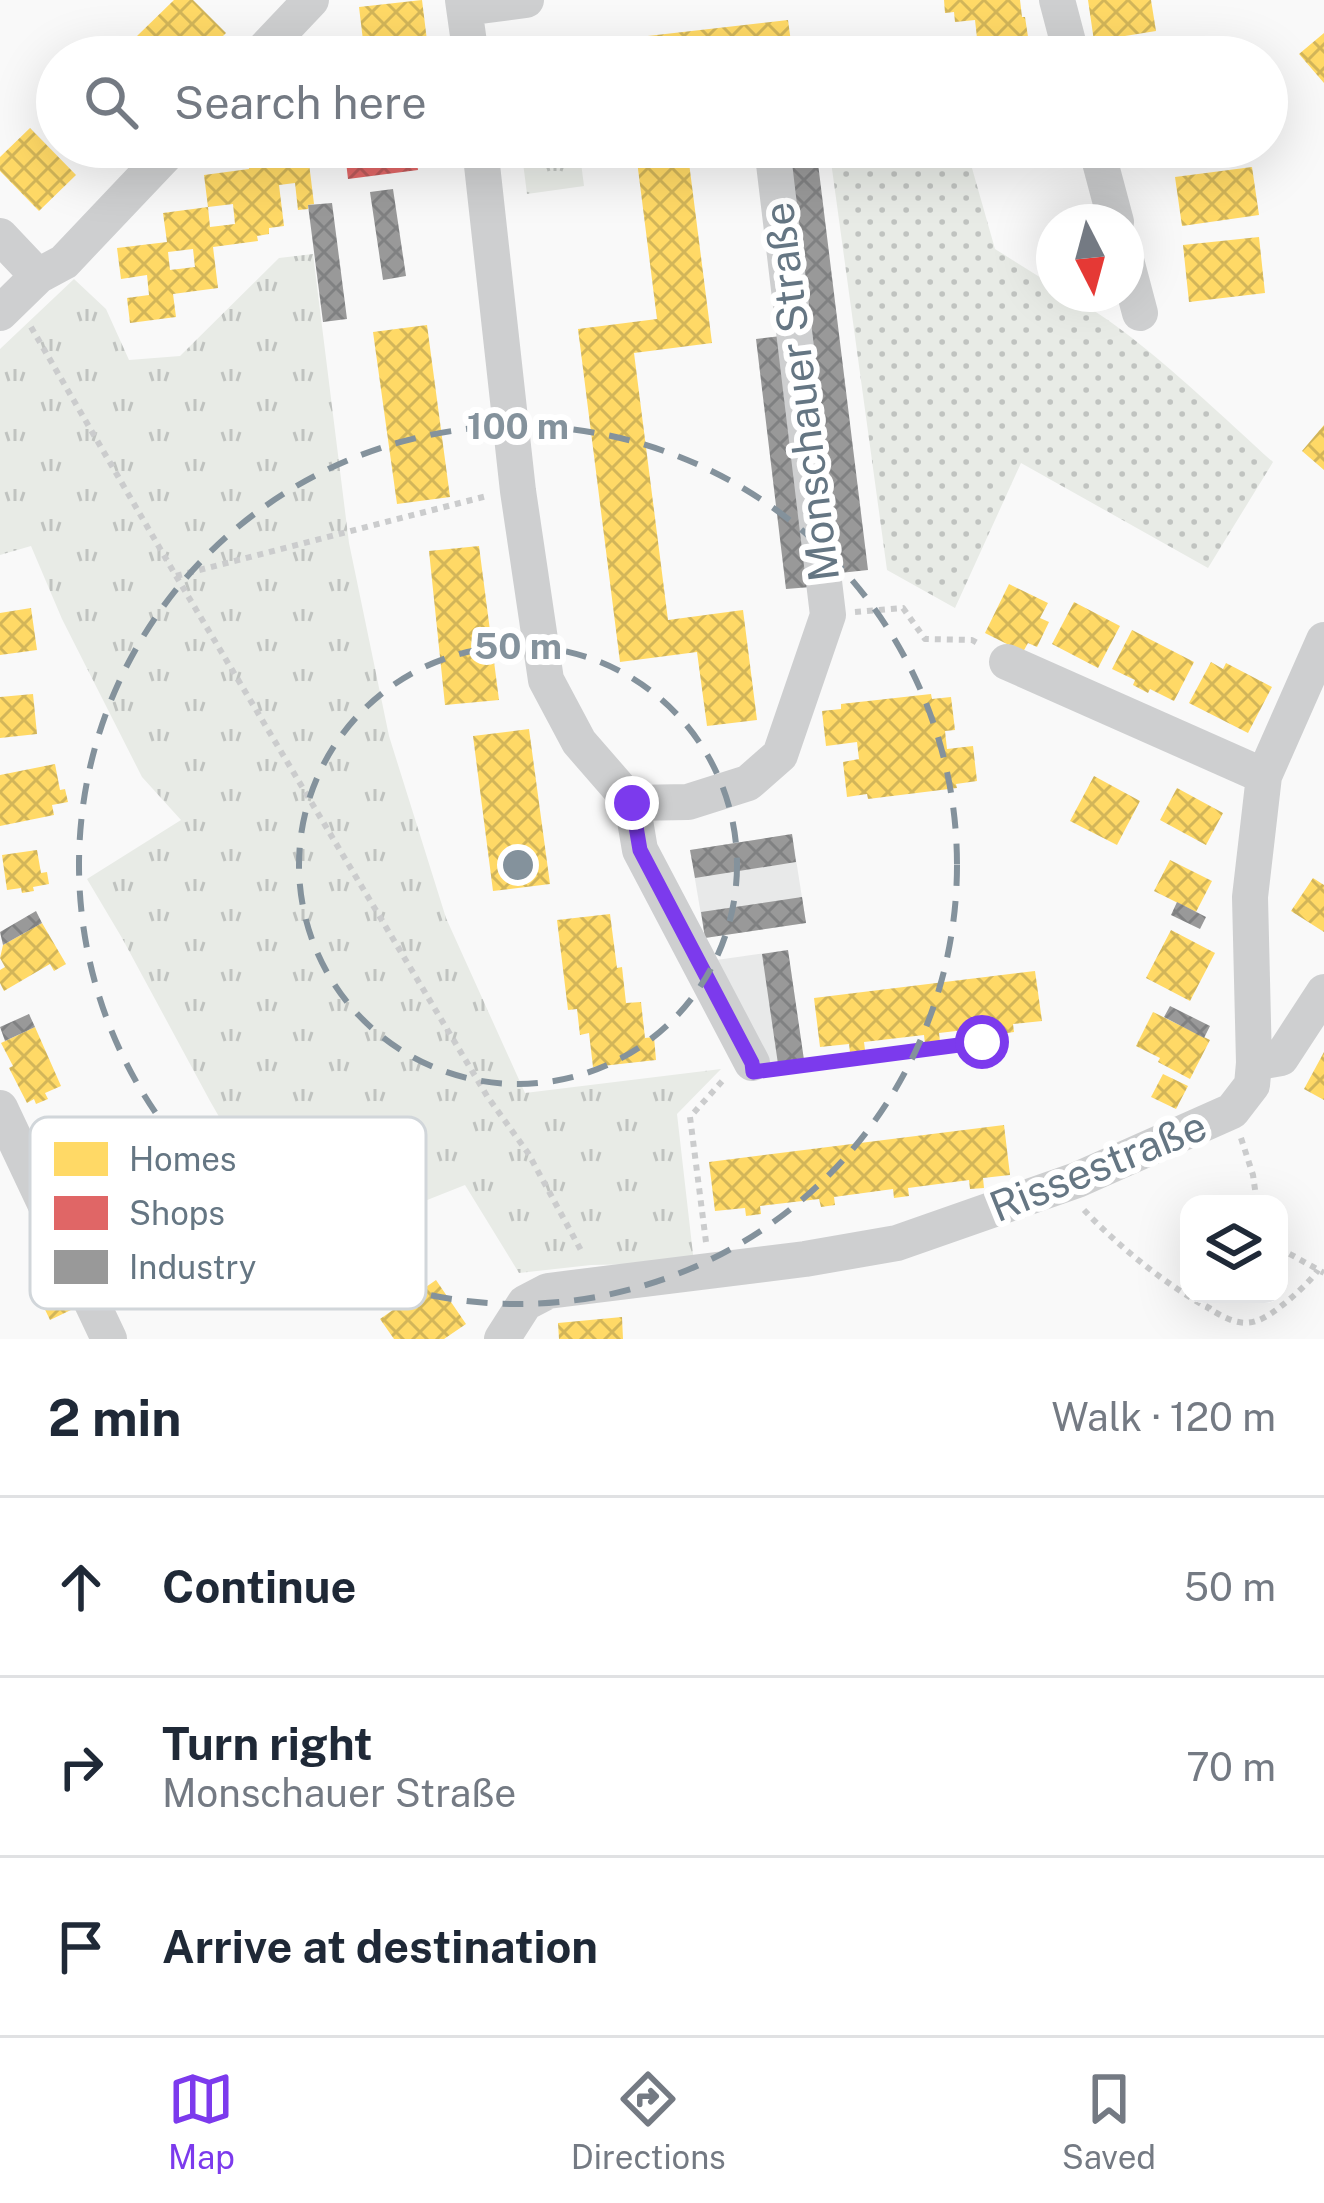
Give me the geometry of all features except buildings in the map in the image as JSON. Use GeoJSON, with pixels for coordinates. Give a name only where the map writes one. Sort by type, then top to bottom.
{"type":"FeatureCollection","features":[{"type":"Feature","properties":{"kind":"street"},"geometry":{"type":"LineString","coordinates":[[277,36],[311,0]]}},
{"type":"Feature","properties":{"kind":"street"},"geometry":{"type":"LineString","coordinates":[[468,36],[464,4],[526,0]]}},
{"type":"Feature","properties":{"kind":"street"},"geometry":{"type":"LineString","coordinates":[[1057,0],[1066,36]]}},
{"type":"Feature","properties":{"kind":"street"},"geometry":{"type":"LineString","coordinates":[[0,236],[16,297],[64,262],[152,168]]}},
{"type":"Feature","properties":{"kind":"street"},"geometry":{"type":"LineString","coordinates":[[482,168],[518,491],[546,680],[579,742],[632,803],[640,850],[752,1068]]}},
{"type":"Feature","properties":{"kind":"street","name":"Monschauer Straße"},"geometry":{"type":"LineString","coordinates":[[632,803],[688,802],[748,783],[780,754],[828,614],[775,168]]}},
{"type":"Feature","properties":{"kind":"street"},"geometry":{"type":"LineString","coordinates":[[1102,168],[1111,204]]}},
{"type":"Feature","properties":{"kind":"street","name":"Rissestraße"},"geometry":{"type":"LineString","coordinates":[[502,1339],[525,1303],[548,1292],[897,1244],[1061,1185],[1232,1112],[1252,1085],[1250,897],[1264,776],[1324,640]]}},
{"type":"Feature","properties":{"kind":"street"},"geometry":{"type":"LineString","coordinates":[[1007,662],[1264,776]]}},
{"type":"Feature","properties":{"kind":"street"},"geometry":{"type":"LineString","coordinates":[[1254,1063],[1281,1058],[1324,992]]}},
{"type":"Feature","properties":{"kind":"street"},"geometry":{"type":"LineString","coordinates":[[0,1108],[30,1172]]}},
{"type":"Feature","properties":{"kind":"street"},"geometry":{"type":"LineString","coordinates":[[95,1309],[109,1339]]}},
{"type":"Feature","properties":{"kind":"path"},"geometry":{"type":"LineString","coordinates":[[16,297],[487,1096],[528,1153],[598,1283]]}},
{"type":"Feature","properties":{"kind":"path"},"geometry":{"type":"LineString","coordinates":[[176,575],[518,491]]}},
{"type":"Feature","properties":{"kind":"path"},"geometry":{"type":"LineString","coordinates":[[828,614],[903,608],[925,639],[972,640],[1007,662]]}},
{"type":"Feature","properties":{"kind":"path"},"geometry":{"type":"LineString","coordinates":[[709,1270],[690,1118],[726,1077],[752,1068],[982,1042]]}},
{"type":"Feature","properties":{"kind":"path"},"geometry":{"type":"LineString","coordinates":[[1253,1174],[1256,1195]]}},
{"type":"Feature","properties":{"kind":"path"},"geometry":{"type":"LineString","coordinates":[[1061,1185],[1100,1226],[1185,1295],[1232,1322],[1256,1322],[1321,1272],[1288,1253]]}},
{"type":"Feature","properties":{"kind":"path"},"geometry":{"type":"LineString","coordinates":[[1208,1308],[1210,1303]]}},
{"type":"Feature","properties":{"kind":"shaded area"},"geometry":{"type":"Polygon","coordinates":[[[792,834],[806,923],[705,938],[690,850],[792,834]]]}},
{"type":"Feature","properties":{"kind":"shaded area"},"geometry":{"type":"Polygon","coordinates":[[[788,950],[804,1060],[765,1066],[709,961],[788,950]]]}},
{"type":"Feature","properties":{"kind":"green space"},"geometry":{"type":"Polygon","coordinates":[[[524,168],[582,168],[584,186],[527,194],[524,168]]]}},
{"type":"Feature","properties":{"kind":"green space"},"geometry":{"type":"Polygon","coordinates":[[[832,168],[972,168],[995,249],[1036,275],[1036,312],[1101,315],[1273,462],[1208,568],[1021,463],[955,608],[887,570],[832,168]]]}},
{"type":"Feature","properties":{"kind":"green space"},"geometry":{"type":"Polygon","coordinates":[[[313,254],[349,543],[389,736],[446,918],[525,1093],[721,1069],[677,1114],[694,1263],[591,1265],[519,1273],[465,1185],[426,1200],[426,1117],[219,1117],[87,879],[181,820],[142,777],[62,619],[31,546],[0,555],[0,349],[74,279],[106,309],[129,360],[180,356],[279,258],[313,254]]]}},
{"type":"Feature","properties":{"kind":"route"},"geometry":{"type":"LineString","coordinates":[[632,803],[640,850],[753,1072],[982,1042]]}}]}
